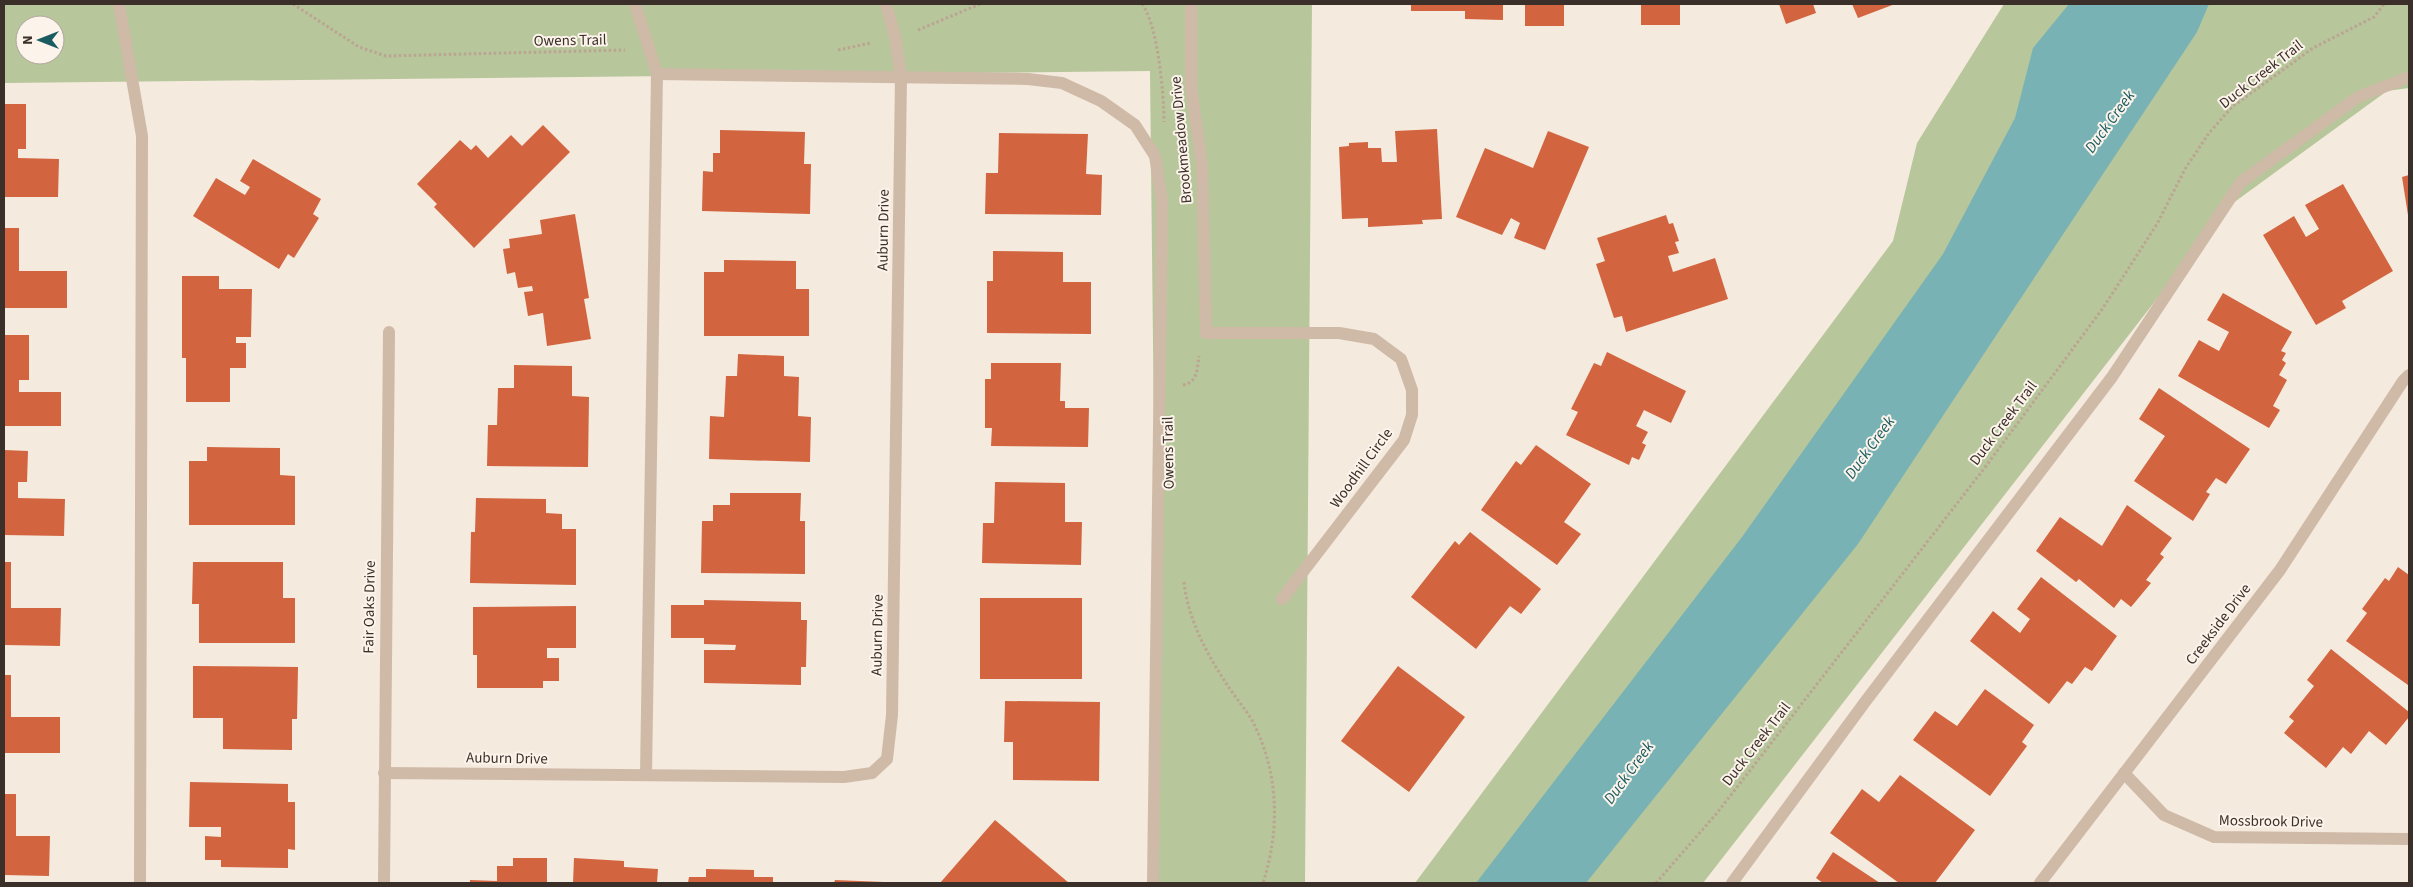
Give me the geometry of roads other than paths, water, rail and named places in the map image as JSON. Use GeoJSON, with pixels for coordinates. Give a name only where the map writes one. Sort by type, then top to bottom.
{"type":"FeatureCollection","features":[{"type":"Feature","properties":{"kind":"street"},"geometry":{"type":"LineString","coordinates":[[119,4],[142,136],[140,883]]}},
{"type":"Feature","properties":{"kind":"street"},"geometry":{"type":"LineString","coordinates":[[635,4],[657,74],[646,776]]}},
{"type":"Feature","properties":{"kind":"street","name":"Auburn Drive"},"geometry":{"type":"LineString","coordinates":[[384,773],[844,778],[872,773],[887,759],[892,714],[901,77],[895,37],[886,4]]}},
{"type":"Feature","properties":{"kind":"street","name":"Brookmeadow Drive"},"geometry":{"type":"LineString","coordinates":[[1191,4],[1191,87],[1202,165],[1206,333]]}},
{"type":"Feature","properties":{"kind":"street"},"geometry":{"type":"LineString","coordinates":[[657,74],[901,77],[1028,80],[1062,83],[1101,101],[1135,125],[1155,156],[1162,202],[1153,883]]}},
{"type":"Feature","properties":{"kind":"street"},"geometry":{"type":"LineString","coordinates":[[1732,883],[1865,702],[2112,377],[2242,182],[2358,97],[2409,77]]}},
{"type":"Feature","properties":{"kind":"street","name":"Fair Oaks Drive"},"geometry":{"type":"LineString","coordinates":[[384,883],[389,332]]}},
{"type":"Feature","properties":{"kind":"street","name":"Woodhill Circle"},"geometry":{"type":"LineString","coordinates":[[1206,333],[1340,333],[1374,339],[1401,359],[1412,390],[1412,415],[1404,440],[1282,600]]}},
{"type":"Feature","properties":{"kind":"street","name":"Creekside Drive"},"geometry":{"type":"LineString","coordinates":[[2040,883],[2280,570],[2403,381],[2409,375]]}},
{"type":"Feature","properties":{"kind":"street","name":"Mossbrook Drive"},"geometry":{"type":"LineString","coordinates":[[2124,773],[2164,815],[2214,838],[2409,839]]}},
{"type":"Feature","properties":{"kind":"water","name":"Duck Creek"},"geometry":{"type":"Polygon","coordinates":[[[2069,4],[2209,4],[2197,32],[1858,544],[1586,883],[1476,883],[1742,537],[1943,254],[2015,118],[2033,48],[2069,4]]]}}]}
